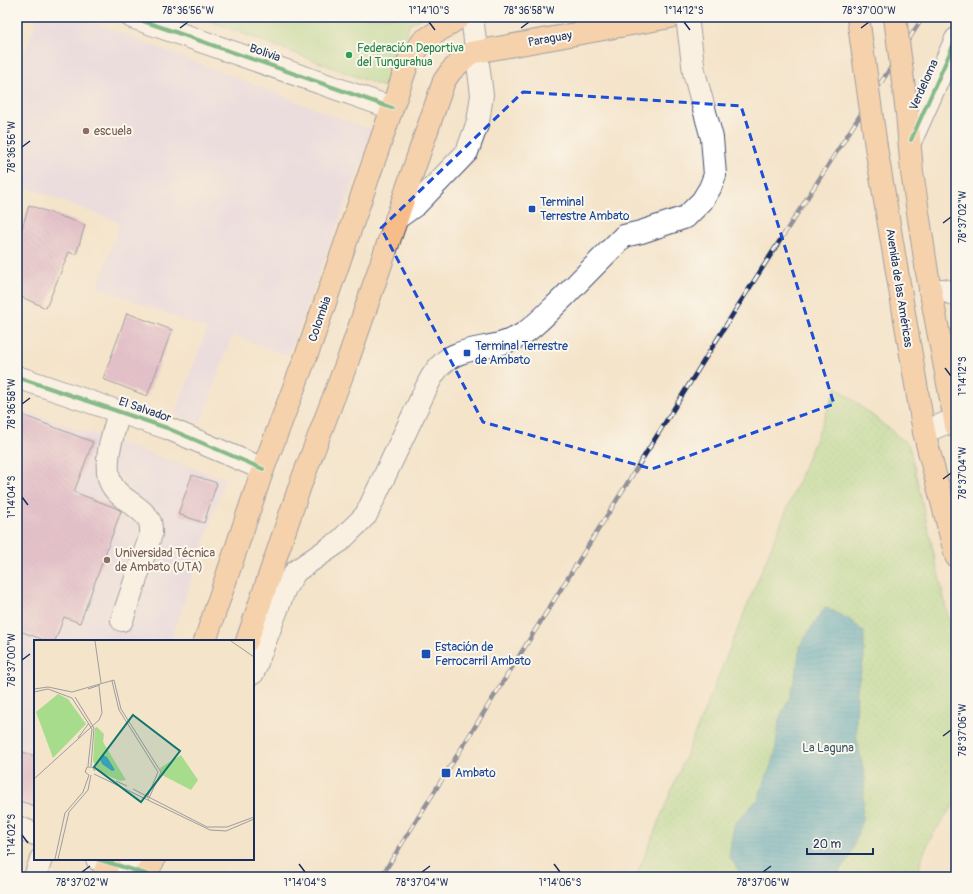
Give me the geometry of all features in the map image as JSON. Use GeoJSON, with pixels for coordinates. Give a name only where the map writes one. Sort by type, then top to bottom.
{"type":"FeatureCollection","features":[{"type":"Feature","properties":{"kind":"main road","name":"Colombia"},"geometry":{"type":"LineString","coordinates":[[205,640],[263,469],[311,343],[408,62],[423,41],[460,17]]}},
{"type":"Feature","properties":{"kind":"main road","name":"Paraguay"},"geometry":{"type":"LineString","coordinates":[[477,51],[670,17]]}},
{"type":"Feature","properties":{"kind":"main road","name":"Avenida de las Américas"},"geometry":{"type":"LineString","coordinates":[[858,17],[876,147],[924,432],[956,556]]}},
{"type":"Feature","properties":{"kind":"main road"},"geometry":{"type":"LineString","coordinates":[[895,17],[910,140],[912,172],[930,291],[956,422]]}},
{"type":"Feature","properties":{"kind":"main road"},"geometry":{"type":"LineString","coordinates":[[247,640],[301,483],[349,357],[444,81],[451,71],[470,53],[477,51]]}},
{"type":"Feature","properties":{"kind":"street","name":"Bolivia"},"geometry":{"type":"LineString","coordinates":[[132,17],[392,108]]}},
{"type":"Feature","properties":{"kind":"street"},"geometry":{"type":"LineString","coordinates":[[396,218],[417,204],[468,152],[478,122],[482,94],[472,17]]}},
{"type":"Feature","properties":{"kind":"street"},"geometry":{"type":"LineString","coordinates":[[254,670],[285,588],[296,571],[340,540],[366,515],[431,378],[439,366],[453,355],[462,351],[498,345],[523,334],[545,315],[624,236],[642,232],[686,217],[702,200],[710,188],[715,175],[712,138],[694,72],[687,17]]}},
{"type":"Feature","properties":{"kind":"street","name":"Verdeloma"},"geometry":{"type":"LineString","coordinates":[[910,140],[956,39]]}},
{"type":"Feature","properties":{"kind":"street"},"geometry":{"type":"LineString","coordinates":[[930,291],[943,290],[956,295]]}},
{"type":"Feature","properties":{"kind":"street","name":"El Salvador"},"geometry":{"type":"LineString","coordinates":[[17,377],[167,428],[263,469]]}},
{"type":"Feature","properties":{"kind":"street"},"geometry":{"type":"LineString","coordinates":[[119,412],[107,463],[109,480],[120,495],[143,512],[150,523],[151,534],[122,620]]}},
{"type":"Feature","properties":{"kind":"street"},"geometry":{"type":"LineString","coordinates":[[924,432],[956,422]]}},
{"type":"Feature","properties":{"kind":"street"},"geometry":{"type":"LineString","coordinates":[[17,827],[34,834]]}},
{"type":"Feature","properties":{"kind":"street"},"geometry":{"type":"LineString","coordinates":[[35,877],[41,860]]}},
{"type":"Feature","properties":{"kind":"street"},"geometry":{"type":"LineString","coordinates":[[104,865],[148,870]]}},
{"type":"Feature","properties":{"kind":"highlighted area"},"geometry":{"type":"Polygon","coordinates":[[[523,92],[741,106],[834,404],[652,469],[483,422],[381,228],[523,92]]]}},
{"type":"Feature","properties":{"kind":"shaded area"},"geometry":{"type":"Polygon","coordinates":[[[38,17],[80,17],[373,131],[288,356],[233,335],[200,423],[175,414],[207,329],[98,287],[120,223],[26,187],[17,207],[17,75],[38,17]]]}},
{"type":"Feature","properties":{"kind":"shaded area","name":"Universidad Técnica de Ambato (UTA)"},"geometry":{"type":"Polygon","coordinates":[[[17,409],[225,479],[171,640],[34,640],[34,813],[17,807],[17,409]]]}},
{"type":"Feature","properties":{"kind":"green space","name":"Federación Deportiva del Tungurahua"},"geometry":{"type":"Polygon","coordinates":[[[199,17],[423,17],[410,24],[384,87],[199,17]]]}},
{"type":"Feature","properties":{"kind":"green space","name":"La Laguna"},"geometry":{"type":"Polygon","coordinates":[[[837,387],[909,445],[956,651],[956,801],[931,837],[922,857],[917,877],[636,877],[837,387]]]}},
{"type":"Feature","properties":{"kind":"water"},"geometry":{"type":"Polygon","coordinates":[[[825,607],[850,620],[864,632],[864,657],[857,689],[856,736],[865,776],[862,820],[850,857],[835,877],[743,877],[729,856],[734,825],[758,799],[775,754],[779,719],[791,695],[801,644],[825,607]]]}},
{"type":"Feature","properties":{"kind":"building"},"geometry":{"type":"Polygon","coordinates":[[[29,205],[85,225],[76,255],[69,252],[46,308],[17,295],[17,245],[29,205]]]}},
{"type":"Feature","properties":{"kind":"building"},"geometry":{"type":"Polygon","coordinates":[[[127,313],[172,330],[147,396],[103,379],[127,313]]]}},
{"type":"Feature","properties":{"kind":"building"},"geometry":{"type":"Polygon","coordinates":[[[17,413],[93,442],[74,492],[121,511],[80,623],[64,617],[55,640],[44,640],[17,630],[17,413]]]}},
{"type":"Feature","properties":{"kind":"building"},"geometry":{"type":"Polygon","coordinates":[[[192,475],[217,483],[204,523],[178,514],[192,475]]]}},
{"type":"Feature","properties":{"kind":"building"},"geometry":{"type":"Polygon","coordinates":[[[17,750],[34,756],[34,806],[17,800],[17,750]]]}},
{"type":"Feature","properties":{"kind":"railway"},"geometry":{"type":"LineString","coordinates":[[381,877],[738,306],[923,17]]}},
{"type":"Feature","properties":{"kind":"cycle path"},"geometry":{"type":"LineString","coordinates":[[132,17],[392,108]]}},
{"type":"Feature","properties":{"kind":"cycle path"},"geometry":{"type":"LineString","coordinates":[[911,140],[956,39]]}},
{"type":"Feature","properties":{"kind":"cycle path"},"geometry":{"type":"LineString","coordinates":[[17,377],[167,428],[263,469]]}},
{"type":"Feature","properties":{"kind":"cycle path"},"geometry":{"type":"LineString","coordinates":[[100,860],[146,874]]}},
{"type":"Feature","properties":{"kind":"place","name":"Federación Deportiva del Tungurahua"},"geometry":{"type":"Point","coordinates":[349,55]}},
{"type":"Feature","properties":{"kind":"place","name":"escuela"},"geometry":{"type":"Point","coordinates":[86,131]}},
{"type":"Feature","properties":{"kind":"place","name":"Terminal Terrestre Ambato"},"geometry":{"type":"Point","coordinates":[532,209]}},
{"type":"Feature","properties":{"kind":"place","name":"Terminal Terrestre de Ambato"},"geometry":{"type":"Point","coordinates":[467,353]}},
{"type":"Feature","properties":{"kind":"place","name":"Universidad Técnica de Ambato (UTA)"},"geometry":{"type":"Point","coordinates":[107,560]}},
{"type":"Feature","properties":{"kind":"place","name":"Estación de Ferrocarril Ambato"},"geometry":{"type":"Point","coordinates":[426,654]}},
{"type":"Feature","properties":{"kind":"place","name":"Ambato"},"geometry":{"type":"Point","coordinates":[446,773]}}]}
